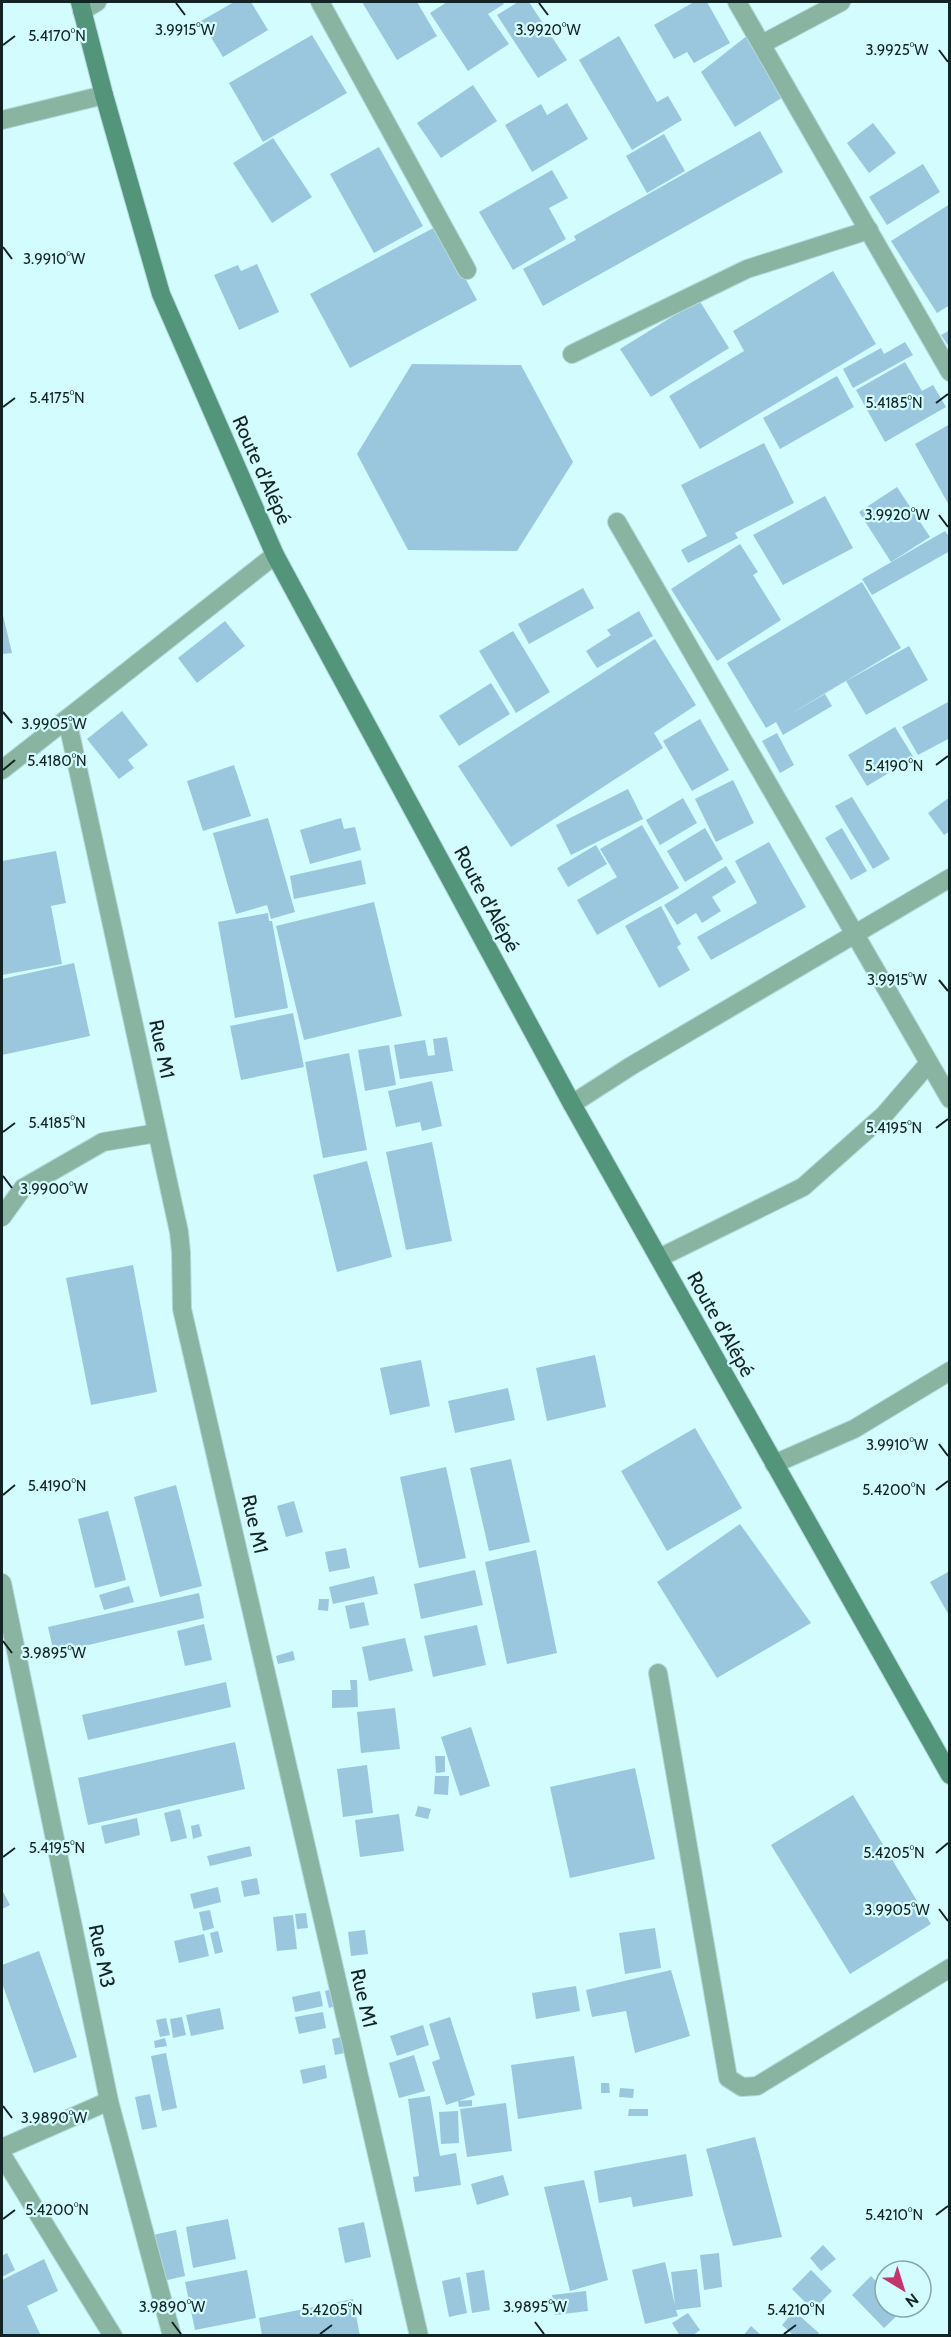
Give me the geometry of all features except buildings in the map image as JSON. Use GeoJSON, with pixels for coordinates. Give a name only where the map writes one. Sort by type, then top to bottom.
{"type":"FeatureCollection","features":[{"type":"Feature","properties":{"kind":"main road","name":"Route d'Alépé"},"geometry":{"type":"LineString","coordinates":[[86,5],[104,95],[162,294],[275,555],[572,1104],[950,1775]]}},
{"type":"Feature","properties":{"kind":"street"},"geometry":{"type":"LineString","coordinates":[[320,2],[467,270]]}},
{"type":"Feature","properties":{"kind":"street"},"geometry":{"type":"LineString","coordinates":[[737,2],[950,372]]}},
{"type":"Feature","properties":{"kind":"street"},"geometry":{"type":"LineString","coordinates":[[762,44],[841,2]]}},
{"type":"Feature","properties":{"kind":"street"},"geometry":{"type":"LineString","coordinates":[[2,120],[104,95]]}},
{"type":"Feature","properties":{"kind":"street"},"geometry":{"type":"LineString","coordinates":[[572,354],[747,270],[868,231]]}},
{"type":"Feature","properties":{"kind":"street"},"geometry":{"type":"LineString","coordinates":[[617,522],[950,1099]]}},
{"type":"Feature","properties":{"kind":"street"},"geometry":{"type":"LineString","coordinates":[[2,770],[275,555]]}},
{"type":"Feature","properties":{"kind":"street","name":"Rue M1"},"geometry":{"type":"LineString","coordinates":[[67,720],[180,1242],[182,1309],[419,2336]]}},
{"type":"Feature","properties":{"kind":"street"},"geometry":{"type":"LineString","coordinates":[[572,1104],[631,1066],[950,878]]}},
{"type":"Feature","properties":{"kind":"street"},"geometry":{"type":"LineString","coordinates":[[659,1258],[803,1186],[884,1114],[929,1063]]}},
{"type":"Feature","properties":{"kind":"street"},"geometry":{"type":"LineString","coordinates":[[2,1216],[23,1188],[103,1142],[157,1133]]}},
{"type":"Feature","properties":{"kind":"street"},"geometry":{"type":"LineString","coordinates":[[774,1464],[854,1429],[950,1371]]}},
{"type":"Feature","properties":{"kind":"street","name":"Rue M3"},"geometry":{"type":"LineString","coordinates":[[2,1583],[109,2101],[172,2336]]}},
{"type":"Feature","properties":{"kind":"street"},"geometry":{"type":"LineString","coordinates":[[658,1673],[728,2078],[742,2087],[757,2086],[950,1968]]}},
{"type":"Feature","properties":{"kind":"street"},"geometry":{"type":"LineString","coordinates":[[2,2148],[109,2101]]}},
{"type":"Feature","properties":{"kind":"street"},"geometry":{"type":"LineString","coordinates":[[2,2155],[113,2336]]}}]}
